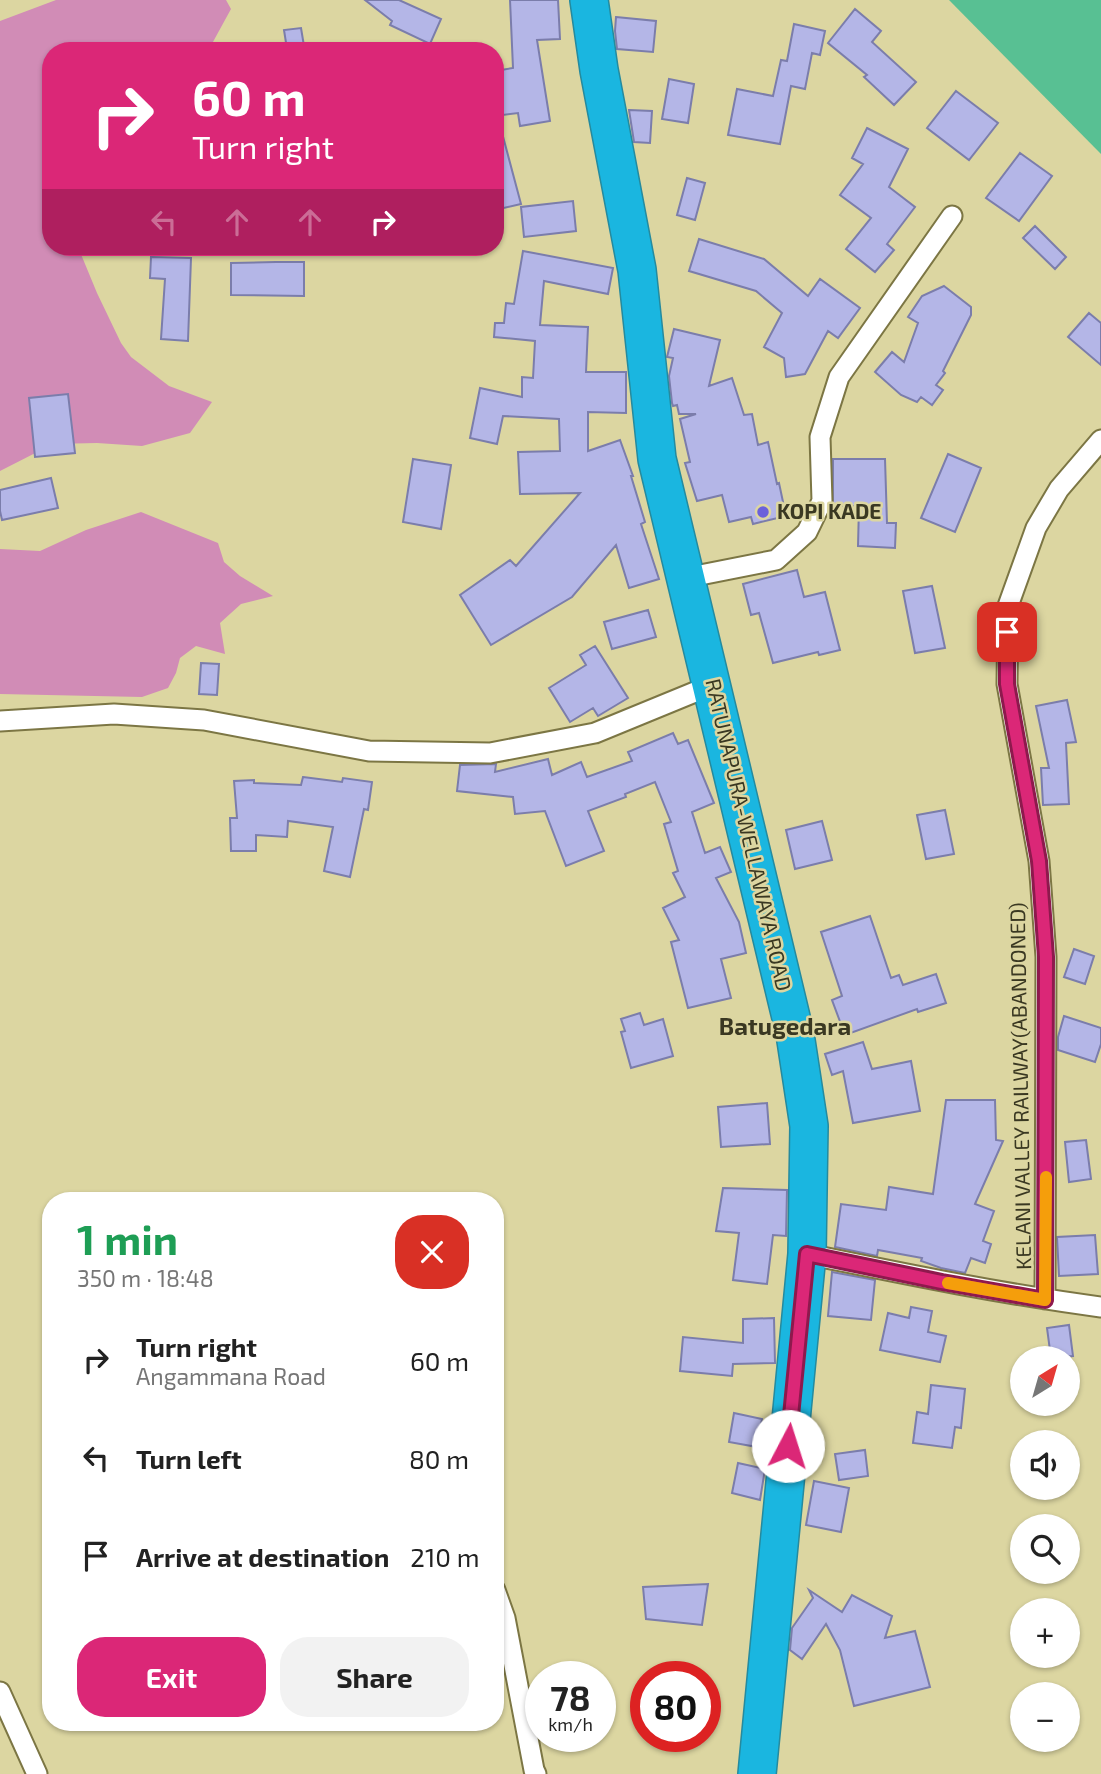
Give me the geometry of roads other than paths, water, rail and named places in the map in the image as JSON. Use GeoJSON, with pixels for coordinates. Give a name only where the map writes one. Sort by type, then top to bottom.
{"type":"FeatureCollection","features":[{"type":"Feature","properties":{"kind":"highway","name":"RATUNAPURA-WELLAWAYA ROAD"},"geometry":{"type":"LineString","coordinates":[[589,0],[598,70],[637,270],[657,459],[795,1034],[809,1126],[807,1254],[757,1774]]}},
{"type":"Feature","properties":{"kind":"street"},"geometry":{"type":"LineString","coordinates":[[685,578],[776,560],[807,532],[821,501],[820,437],[839,377],[952,216]]}},
{"type":"Feature","properties":{"kind":"street","name":"KELANI VALLEY RAILWAY(ABANDONED)"},"geometry":{"type":"LineString","coordinates":[[1045,1300],[1046,957],[1039,861],[1007,684],[1008,606],[1037,528],[1059,489],[1101,440]]}},
{"type":"Feature","properties":{"kind":"street"},"geometry":{"type":"LineString","coordinates":[[0,722],[127,715],[204,720],[369,751],[491,753],[595,733],[712,684]]}},
{"type":"Feature","properties":{"kind":"street"},"geometry":{"type":"LineString","coordinates":[[807,1254],[942,1282],[1101,1307]]}},
{"type":"Feature","properties":{"kind":"street"},"geometry":{"type":"LineString","coordinates":[[504,1615],[536,1774]]}},
{"type":"Feature","properties":{"kind":"street"},"geometry":{"type":"LineString","coordinates":[[0,1692],[37,1774]]}},
{"type":"Feature","properties":{"kind":"place","name":"KOPI KADE"},"geometry":{"type":"Point","coordinates":[763,512]}},
{"type":"Feature","properties":{"kind":"district","name":"Batugedara"},"geometry":{"type":"Point","coordinates":[785,1027]}}]}
